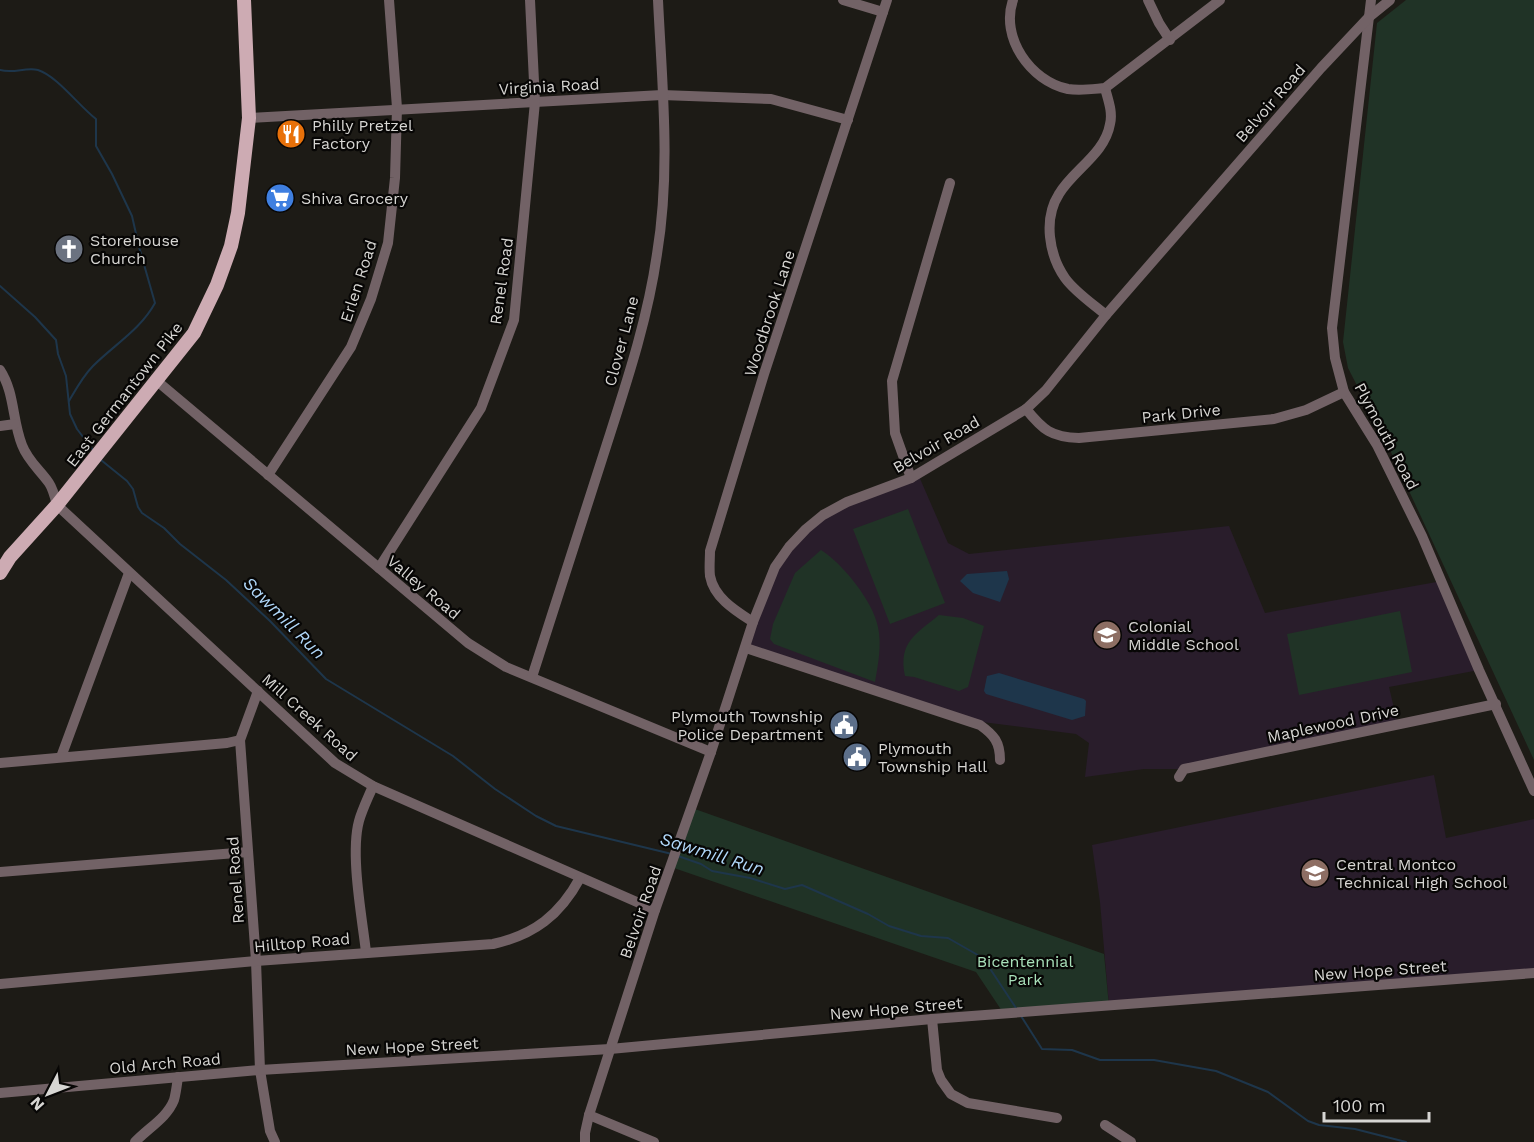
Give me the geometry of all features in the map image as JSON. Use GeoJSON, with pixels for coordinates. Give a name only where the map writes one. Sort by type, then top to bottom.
{"type":"FeatureCollection","features":[{"type":"Feature","properties":{"kind":"main road","name":"East Germantown Pike"},"geometry":{"type":"LineString","coordinates":[[0,573],[10,557],[57,505],[194,333],[217,285],[231,246],[249,118],[244,0]]}},
{"type":"Feature","properties":{"kind":"street","name":"Erlen Road"},"geometry":{"type":"LineString","coordinates":[[268,475],[351,347],[371,299],[387,243],[398,108],[389,0]]}},
{"type":"Feature","properties":{"kind":"street","name":"Renel Road"},"geometry":{"type":"LineString","coordinates":[[379,568],[481,408],[514,320],[536,102],[530,0]]}},
{"type":"Feature","properties":{"kind":"street","name":"Clover Lane"},"geometry":{"type":"LineString","coordinates":[[532,677],[629,376],[647,310],[658,253],[664,195],[665,145],[658,0]]}},
{"type":"Feature","properties":{"kind":"street"},"geometry":{"type":"LineString","coordinates":[[843,0],[883,12]]}},
{"type":"Feature","properties":{"kind":"street","name":"Woodbrook Lane"},"geometry":{"type":"LineString","coordinates":[[753,622],[732,608],[714,588],[710,575],[710,551],[886,0]]}},
{"type":"Feature","properties":{"kind":"street"},"geometry":{"type":"LineString","coordinates":[[1012,0],[1010,20],[1012,37],[1031,68],[1043,78],[1067,89],[1082,90],[1105,88],[1220,0]]}},
{"type":"Feature","properties":{"kind":"street"},"geometry":{"type":"LineString","coordinates":[[1148,0],[1170,40]]}},
{"type":"Feature","properties":{"kind":"street","name":"Plymouth Road"},"geometry":{"type":"LineString","coordinates":[[1371,0],[1332,328],[1335,358],[1344,392],[1377,445],[1422,536],[1534,791]]}},
{"type":"Feature","properties":{"kind":"street","name":"Belvoir Road"},"geometry":{"type":"LineString","coordinates":[[585,1142],[589,1115],[610,1049],[753,622],[775,567],[789,547],[823,515],[847,502],[911,478],[1026,409],[1046,390],[1106,315],[1321,68],[1369,17],[1390,0]]}},
{"type":"Feature","properties":{"kind":"street"},"geometry":{"type":"LineString","coordinates":[[1105,88],[1111,112],[1107,135],[1058,195],[1053,208],[1050,240],[1066,279],[1106,315]]}},
{"type":"Feature","properties":{"kind":"street","name":"Virginia Road"},"geometry":{"type":"LineString","coordinates":[[249,118],[662,95],[771,99],[848,120]]}},
{"type":"Feature","properties":{"kind":"street"},"geometry":{"type":"LineString","coordinates":[[911,478],[895,433],[892,381],[950,183]]}},
{"type":"Feature","properties":{"kind":"street"},"geometry":{"type":"LineString","coordinates":[[0,370],[11,393],[15,424],[23,447],[32,463],[51,485],[57,505]]}},
{"type":"Feature","properties":{"kind":"street","name":"Valley Road"},"geometry":{"type":"LineString","coordinates":[[157,381],[468,643],[506,667],[711,752]]}},
{"type":"Feature","properties":{"kind":"street","name":"Park Drive"},"geometry":{"type":"LineString","coordinates":[[1026,409],[1039,425],[1051,434],[1064,438],[1079,438],[1274,419],[1306,410],[1344,392]]}},
{"type":"Feature","properties":{"kind":"street"},"geometry":{"type":"LineString","coordinates":[[0,426],[15,424]]}},
{"type":"Feature","properties":{"kind":"street","name":"Mill Creek Road"},"geometry":{"type":"LineString","coordinates":[[57,505],[335,763],[373,786],[655,910]]}},
{"type":"Feature","properties":{"kind":"street"},"geometry":{"type":"LineString","coordinates":[[61,757],[129,573]]}},
{"type":"Feature","properties":{"kind":"street"},"geometry":{"type":"LineString","coordinates":[[746,648],[980,726],[996,739],[1000,748],[1000,760]]}},
{"type":"Feature","properties":{"kind":"street","name":"Renel Road"},"geometry":{"type":"LineString","coordinates":[[258,691],[240,740],[256,961],[260,1070]]}},
{"type":"Feature","properties":{"kind":"street","name":"Maplewood Drive"},"geometry":{"type":"LineString","coordinates":[[1179,777],[1184,769],[1496,704]]}},
{"type":"Feature","properties":{"kind":"street"},"geometry":{"type":"LineString","coordinates":[[0,763],[240,740]]}},
{"type":"Feature","properties":{"kind":"street"},"geometry":{"type":"LineString","coordinates":[[366,952],[358,878],[357,839],[359,823],[373,786]]}},
{"type":"Feature","properties":{"kind":"street"},"geometry":{"type":"LineString","coordinates":[[0,872],[248,852]]}},
{"type":"Feature","properties":{"kind":"street","name":"Hilltop Road"},"geometry":{"type":"LineString","coordinates":[[0,984],[366,952],[493,944],[531,932],[547,920],[570,896],[580,878]]}},
{"type":"Feature","properties":{"kind":"street","name":"New Hope Street"},"geometry":{"type":"LineString","coordinates":[[260,1070],[610,1049],[932,1019],[1534,973]]}},
{"type":"Feature","properties":{"kind":"street"},"geometry":{"type":"LineString","coordinates":[[932,1019],[937,1070],[951,1094],[968,1103],[1057,1118]]}},
{"type":"Feature","properties":{"kind":"street"},"geometry":{"type":"LineString","coordinates":[[260,1070],[270,1131],[275,1142]]}},
{"type":"Feature","properties":{"kind":"street","name":"Old Arch Road"},"geometry":{"type":"LineString","coordinates":[[0,1093],[260,1070]]}},
{"type":"Feature","properties":{"kind":"street"},"geometry":{"type":"LineString","coordinates":[[135,1142],[170,1108],[174,1101],[178,1077]]}},
{"type":"Feature","properties":{"kind":"street"},"geometry":{"type":"LineString","coordinates":[[589,1115],[654,1142]]}},
{"type":"Feature","properties":{"kind":"street"},"geometry":{"type":"LineString","coordinates":[[1105,1125],[1131,1142]]}},
{"type":"Feature","properties":{"kind":"shaded area","name":"Colonial Middle School"},"geometry":{"type":"Polygon","coordinates":[[[918,474],[948,543],[969,554],[1229,526],[1265,613],[1442,581],[1479,670],[1389,687],[1398,725],[1184,769],[1144,769],[1085,777],[1089,743],[1076,734],[966,720],[746,648],[775,567],[823,515],[918,474]]]}},
{"type":"Feature","properties":{"kind":"shaded area","name":"Central Montco Technical High School"},"geometry":{"type":"Polygon","coordinates":[[[1434,775],[1446,838],[1534,819],[1534,973],[1109,1006],[1100,902],[1092,845],[1434,775]]]}},
{"type":"Feature","properties":{"kind":"green space"},"geometry":{"type":"Polygon","coordinates":[[[1406,0],[1534,0],[1534,760],[1390,450],[1348,368],[1343,342],[1377,23],[1406,0]]]}},
{"type":"Feature","properties":{"kind":"green space"},"geometry":{"type":"Polygon","coordinates":[[[908,509],[945,603],[890,624],[853,529],[908,509]]]}},
{"type":"Feature","properties":{"kind":"green space"},"geometry":{"type":"Polygon","coordinates":[[[821,550],[838,564],[856,584],[875,617],[880,641],[875,682],[774,644],[770,639],[773,624],[795,573],[821,550]]]}},
{"type":"Feature","properties":{"kind":"green space"},"geometry":{"type":"Polygon","coordinates":[[[1400,611],[1412,672],[1299,695],[1287,634],[1400,611]]]}},
{"type":"Feature","properties":{"kind":"green space"},"geometry":{"type":"Polygon","coordinates":[[[939,615],[963,618],[984,626],[968,687],[959,691],[905,676],[904,655],[907,647],[916,634],[939,615]]]}},
{"type":"Feature","properties":{"kind":"green space","name":"Bicentennial Park"},"geometry":{"type":"Polygon","coordinates":[[[692,808],[1104,954],[1109,1006],[1004,1014],[976,972],[671,867],[692,808]]]}},
{"type":"Feature","properties":{"kind":"water"},"geometry":{"type":"Polygon","coordinates":[[[1007,571],[1009,579],[1000,602],[973,593],[960,581],[967,574],[1007,571]]]}},
{"type":"Feature","properties":{"kind":"water"},"geometry":{"type":"Polygon","coordinates":[[[999,673],[1084,699],[1086,701],[1085,716],[1072,720],[986,694],[984,691],[987,676],[999,673]]]}},
{"type":"Feature","properties":{"kind":"waterway","name":"Sawmill Run"},"geometry":{"type":"LineString","coordinates":[[0,70],[33,69],[45,73],[96,119],[96,146],[132,216],[155,303],[135,329],[89,370],[69,401]]}},
{"type":"Feature","properties":{"kind":"waterway"},"geometry":{"type":"LineString","coordinates":[[0,286],[35,317],[56,340],[58,354],[66,376],[70,414],[77,429],[93,450]]}},
{"type":"Feature","properties":{"kind":"waterway","name":"Sawmill Run"},"geometry":{"type":"LineString","coordinates":[[101,460],[127,481],[133,489],[142,513],[164,528],[180,544],[226,580],[270,621],[326,679],[453,756],[495,789],[536,816],[556,826],[672,854]]}},
{"type":"Feature","properties":{"kind":"waterway","name":"Sawmill Run"},"geometry":{"type":"LineString","coordinates":[[678,856],[701,864],[712,871],[750,878],[785,889],[802,885],[868,914],[889,926],[921,936],[948,938],[983,958],[1016,1008]]}},
{"type":"Feature","properties":{"kind":"waterway","name":"Sawmill Run"},"geometry":{"type":"LineString","coordinates":[[1021,1016],[1042,1049],[1072,1050],[1100,1060],[1154,1060],[1216,1071],[1268,1092],[1308,1121],[1319,1125],[1355,1129],[1406,1142]]}},
{"type":"Feature","properties":{"kind":"place","name":"Philly Pretzel Factory"},"geometry":{"type":"Point","coordinates":[291,134]}},
{"type":"Feature","properties":{"kind":"place","name":"Shiva Grocery"},"geometry":{"type":"Point","coordinates":[280,198]}},
{"type":"Feature","properties":{"kind":"place","name":"Storehouse Church"},"geometry":{"type":"Point","coordinates":[69,249]}},
{"type":"Feature","properties":{"kind":"place","name":"Colonial Middle School"},"geometry":{"type":"Point","coordinates":[1107,635]}},
{"type":"Feature","properties":{"kind":"place","name":"Plymouth Township Police Department"},"geometry":{"type":"Point","coordinates":[844,725]}},
{"type":"Feature","properties":{"kind":"place","name":"Plymouth Township Hall"},"geometry":{"type":"Point","coordinates":[857,757]}},
{"type":"Feature","properties":{"kind":"place","name":"Central Montco Technical High School"},"geometry":{"type":"Point","coordinates":[1315,873]}}]}
